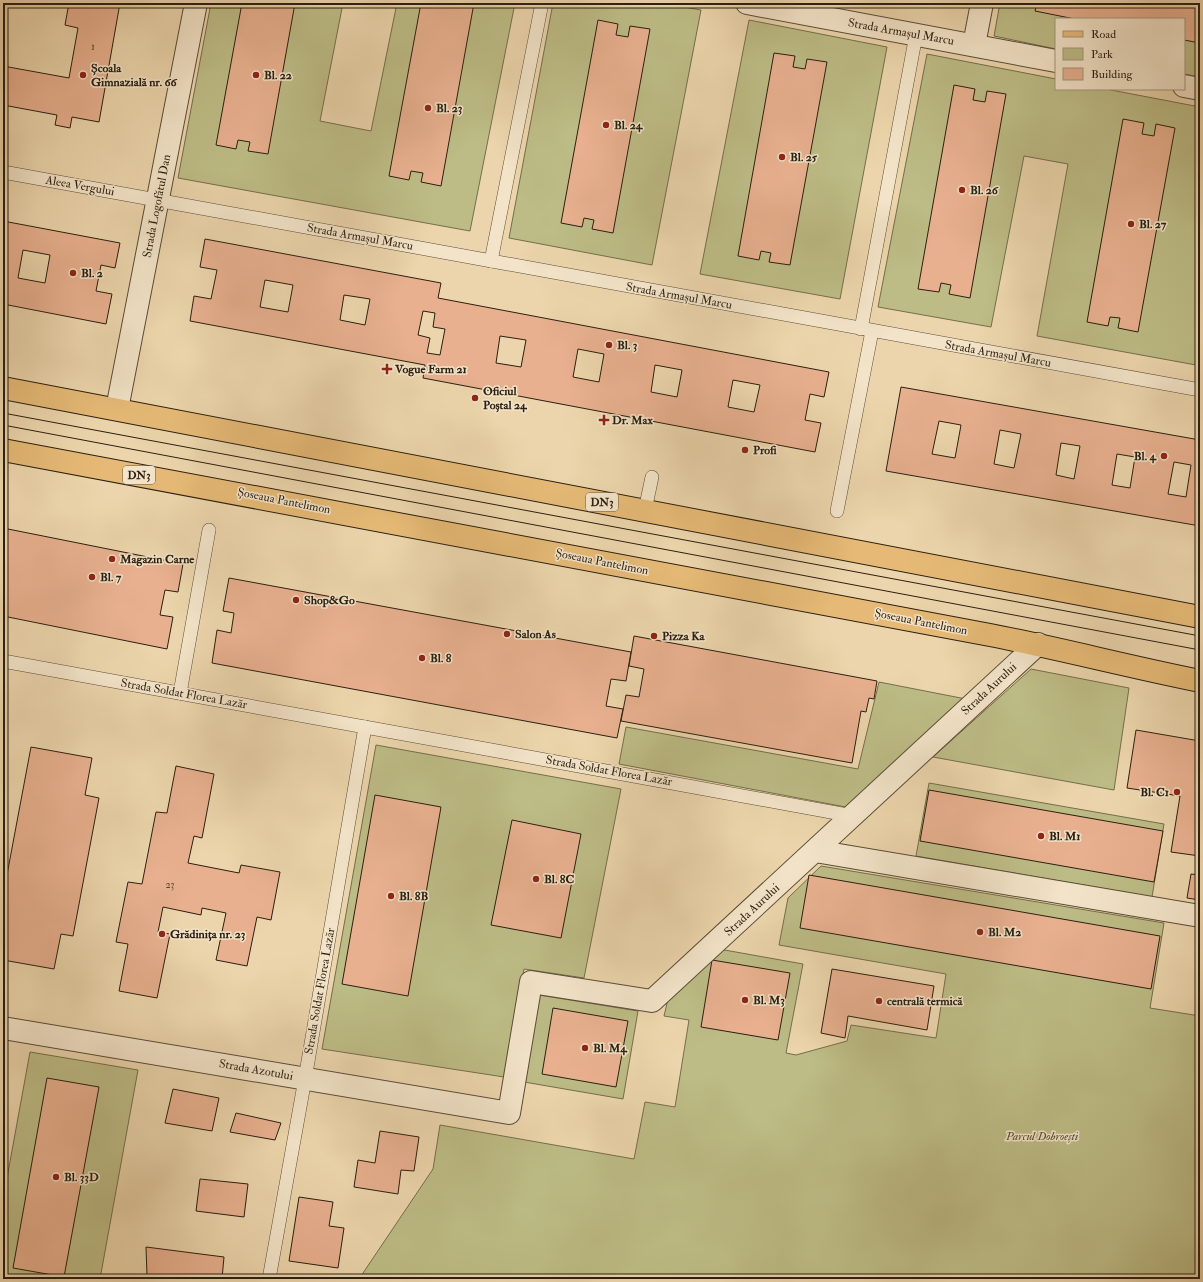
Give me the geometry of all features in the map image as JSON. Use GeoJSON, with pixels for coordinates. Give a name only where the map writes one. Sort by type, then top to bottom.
{"type":"FeatureCollection","features":[{"type":"Feature","properties":{"kind":"main road","name":"DN3"},"geometry":{"type":"LineString","coordinates":[[3,388],[1200,617]]}},
{"type":"Feature","properties":{"kind":"main road","name":"Șoseaua Pantelimon"},"geometry":{"type":"LineString","coordinates":[[3,450],[1038,644],[1140,669],[1200,681]]}},
{"type":"Feature","properties":{"kind":"street","name":"Strada Logofătul Dan"},"geometry":{"type":"LineString","coordinates":[[117,409],[196,3]]}},
{"type":"Feature","properties":{"kind":"street","name":"Strada Armașul Marcu"},"geometry":{"type":"LineString","coordinates":[[747,3],[1055,61]]}},
{"type":"Feature","properties":{"kind":"street"},"geometry":{"type":"LineString","coordinates":[[974,45],[982,3]]}},
{"type":"Feature","properties":{"kind":"street"},"geometry":{"type":"LineString","coordinates":[[1185,86],[1200,89]]}},
{"type":"Feature","properties":{"kind":"street","name":"Strada Aurului"},"geometry":{"type":"LineString","coordinates":[[510,1113],[531,982],[652,1001],[1038,644]]}},
{"type":"Feature","properties":{"kind":"street"},"geometry":{"type":"LineString","coordinates":[[815,851],[1200,916]]}},
{"type":"Feature","properties":{"kind":"street","name":"Strada Azotului"},"geometry":{"type":"LineString","coordinates":[[3,1028],[510,1113]]}},
{"type":"Feature","properties":{"kind":"lane"},"geometry":{"type":"LineString","coordinates":[[491,261],[542,3]]}},
{"type":"Feature","properties":{"kind":"lane"},"geometry":{"type":"LineString","coordinates":[[837,511],[916,35]]}},
{"type":"Feature","properties":{"kind":"lane","name":"Aleea Vergului"},"geometry":{"type":"LineString","coordinates":[[3,172],[158,200]]}},
{"type":"Feature","properties":{"kind":"lane","name":"Strada Armașul Marcu"},"geometry":{"type":"LineString","coordinates":[[158,200],[1200,390]]}},
{"type":"Feature","properties":{"kind":"lane"},"geometry":{"type":"LineString","coordinates":[[645,510],[652,476]]}},
{"type":"Feature","properties":{"kind":"lane"},"geometry":{"type":"LineString","coordinates":[[180,693],[209,530]]}},
{"type":"Feature","properties":{"kind":"lane","name":"Strada Soldat Florea Lazăr"},"geometry":{"type":"LineString","coordinates":[[3,661],[853,816]]}},
{"type":"Feature","properties":{"kind":"lane","name":"Strada Soldat Florea Lazăr"},"geometry":{"type":"LineString","coordinates":[[269,1279],[365,727]]}},
{"type":"Feature","properties":{"kind":"green space"},"geometry":{"type":"Polygon","coordinates":[[[211,3],[343,3],[320,121],[371,131],[397,3],[515,3],[470,231],[178,178],[211,3]]]}},
{"type":"Feature","properties":{"kind":"green space"},"geometry":{"type":"Polygon","coordinates":[[[553,3],[662,3],[701,10],[652,265],[509,238],[553,3]]]}},
{"type":"Feature","properties":{"kind":"green space"},"geometry":{"type":"Polygon","coordinates":[[[1000,3],[1200,3],[1200,77],[1185,74],[1185,18],[1055,18],[1055,49],[994,36],[1000,3]]]}},
{"type":"Feature","properties":{"kind":"green space"},"geometry":{"type":"Polygon","coordinates":[[[749,20],[887,47],[840,299],[700,274],[749,20]]]}},
{"type":"Feature","properties":{"kind":"green space"},"geometry":{"type":"Polygon","coordinates":[[[927,54],[1055,79],[1055,90],[1111,90],[1200,107],[1200,347],[1196,365],[1037,336],[1068,164],[1024,156],[991,327],[878,307],[927,54]]]}},
{"type":"Feature","properties":{"kind":"green space"},"geometry":{"type":"Polygon","coordinates":[[[1031,669],[1129,688],[1114,790],[933,757],[1031,669]]]}},
{"type":"Feature","properties":{"kind":"green space"},"geometry":{"type":"Polygon","coordinates":[[[879,682],[966,699],[851,808],[619,764],[626,727],[858,769],[879,682]]]}},
{"type":"Feature","properties":{"kind":"green space"},"geometry":{"type":"Polygon","coordinates":[[[376,745],[621,789],[584,978],[524,969],[504,1077],[322,1049],[376,745]]]}},
{"type":"Feature","properties":{"kind":"green space","name":"Bl. M1"},"geometry":{"type":"Polygon","coordinates":[[[929,783],[1164,824],[1152,897],[916,856],[929,783]]]}},
{"type":"Feature","properties":{"kind":"green space","name":"Parcul Dobroești"},"geometry":{"type":"Polygon","coordinates":[[[821,866],[1164,923],[1150,1008],[1200,1016],[1200,1112],[1196,1152],[1200,1152],[1200,1279],[359,1279],[433,1169],[440,1125],[634,1159],[645,1102],[675,1107],[689,1020],[664,1016],[669,995],[719,949],[803,964],[786,1053],[796,1055],[847,1041],[851,1025],[936,1038],[946,974],[779,945],[788,898],[821,866]]]}},
{"type":"Feature","properties":{"kind":"green space"},"geometry":{"type":"Polygon","coordinates":[[[539,995],[638,1011],[623,1099],[524,1082],[539,995]]]}},
{"type":"Feature","properties":{"kind":"green space"},"geometry":{"type":"Polygon","coordinates":[[[30,1052],[138,1070],[100,1279],[3,1279],[3,1200],[30,1052]]]}},
{"type":"Feature","properties":{"kind":"building"},"geometry":{"type":"Polygon","coordinates":[[[69,3],[120,3],[99,122],[72,117],[70,128],[55,125],[57,115],[3,105],[3,66],[69,78],[78,28],[65,25],[69,3]]]}},
{"type":"Feature","properties":{"kind":"building","name":"Bl. 22"},"geometry":{"type":"Polygon","coordinates":[[[242,3],[295,3],[268,154],[248,151],[250,142],[238,140],[236,149],[216,145],[242,3]]]}},
{"type":"Feature","properties":{"kind":"building","name":"Bl. 23"},"geometry":{"type":"Polygon","coordinates":[[[421,3],[474,3],[441,186],[421,182],[423,173],[411,171],[409,180],[389,176],[421,3]]]}},
{"type":"Feature","properties":{"kind":"building"},"geometry":{"type":"Polygon","coordinates":[[[1037,3],[1200,3],[1200,43],[1185,40],[1185,18],[1070,18],[1035,11],[1037,3]]]}},
{"type":"Feature","properties":{"kind":"building","name":"Bl. 24"},"geometry":{"type":"Polygon","coordinates":[[[598,20],[618,24],[616,35],[628,37],[630,26],[650,29],[613,233],[592,229],[594,220],[584,218],[582,227],[561,223],[598,20]]]}},
{"type":"Feature","properties":{"kind":"building","name":"Bl. 25"},"geometry":{"type":"Polygon","coordinates":[[[774,53],[795,56],[793,67],[805,69],[807,59],[827,62],[790,265],[769,262],[771,253],[761,251],[759,260],[738,256],[774,53]]]}},
{"type":"Feature","properties":{"kind":"building","name":"Bl. 26"},"geometry":{"type":"Polygon","coordinates":[[[954,85],[975,89],[973,100],[985,102],[987,91],[1006,94],[970,298],[949,294],[951,285],[941,283],[939,292],[918,289],[954,85]]]}},
{"type":"Feature","properties":{"kind":"building","name":"Bl. 27"},"geometry":{"type":"Polygon","coordinates":[[[1123,119],[1144,123],[1142,134],[1154,136],[1156,124],[1175,128],[1138,332],[1118,328],[1120,318],[1110,317],[1108,326],[1087,322],[1123,119]]]}},
{"type":"Feature","properties":{"kind":"building","name":"Bl. 2"},"geometry":{"type":"Polygon","coordinates":[[[3,221],[120,243],[115,268],[101,265],[96,291],[112,294],[106,324],[3,304],[3,221]],[[23,250],[18,278],[45,283],[50,255],[23,250]]]}},
{"type":"Feature","properties":{"kind":"building","name":"Bl. 3"},"geometry":{"type":"Polygon","coordinates":[[[205,239],[441,283],[438,298],[829,372],[824,397],[810,394],[805,420],[821,423],[815,452],[423,378],[425,365],[190,321],[194,296],[211,299],[217,270],[200,267],[205,239]],[[265,280],[260,307],[288,312],[293,285],[265,280]],[[344,295],[340,320],[365,325],[370,299],[344,295]],[[423,311],[418,335],[430,338],[427,353],[440,355],[445,329],[433,327],[435,313],[423,311]],[[500,336],[496,363],[521,367],[526,340],[500,336]],[[578,349],[573,377],[599,382],[604,354],[578,349]],[[655,365],[651,392],[677,397],[682,370],[655,365]],[[733,380],[728,407],[754,412],[760,385],[733,380]]]}},
{"type":"Feature","properties":{"kind":"building","name":"Bl. 4"},"geometry":{"type":"Polygon","coordinates":[[[901,387],[1200,440],[1200,526],[886,471],[901,387]],[[939,421],[932,454],[955,458],[961,425],[939,421]],[[1000,430],[994,464],[1014,468],[1021,434],[1000,430]],[[1061,443],[1056,475],[1074,479],[1080,446],[1061,443]],[[1117,454],[1112,485],[1130,488],[1135,457],[1117,454]],[[1174,462],[1168,494],[1186,497],[1191,465],[1174,462]]]}},
{"type":"Feature","properties":{"kind":"building","name":"Bl. 7"},"geometry":{"type":"Polygon","coordinates":[[[3,528],[183,564],[178,592],[165,590],[160,615],[173,617],[167,649],[3,616],[3,528]]]}},
{"type":"Feature","properties":{"kind":"building","name":"Bl. 8"},"geometry":{"type":"Polygon","coordinates":[[[229,578],[631,652],[626,681],[611,679],[606,706],[623,709],[617,738],[212,663],[217,630],[231,633],[234,613],[223,611],[229,578]]]}},
{"type":"Feature","properties":{"kind":"building"},"geometry":{"type":"Polygon","coordinates":[[[634,636],[877,681],[874,699],[869,698],[866,712],[861,711],[852,763],[621,721],[626,695],[639,697],[644,669],[629,666],[634,636]]]}},
{"type":"Feature","properties":{"kind":"building","name":"Bl. C1"},"geometry":{"type":"Polygon","coordinates":[[[1136,730],[1200,741],[1200,856],[1171,852],[1180,796],[1127,788],[1136,730]]]}},
{"type":"Feature","properties":{"kind":"building"},"geometry":{"type":"Polygon","coordinates":[[[31,747],[92,758],[85,795],[99,798],[73,936],[61,934],[54,969],[3,960],[3,896],[31,747]]]}},
{"type":"Feature","properties":{"kind":"building"},"geometry":{"type":"Polygon","coordinates":[[[176,766],[214,774],[202,838],[194,836],[188,863],[239,873],[241,865],[280,872],[271,920],[257,917],[247,966],[216,960],[226,913],[202,908],[201,915],[163,907],[158,932],[170,934],[157,998],[119,991],[128,944],[116,942],[128,882],[142,884],[156,812],[167,813],[176,766]]]}},
{"type":"Feature","properties":{"kind":"building","name":"Bl. M1"},"geometry":{"type":"Polygon","coordinates":[[[929,790],[1163,831],[1154,882],[920,841],[929,790]]]}},
{"type":"Feature","properties":{"kind":"building","name":"Bl. 8B"},"geometry":{"type":"Polygon","coordinates":[[[375,795],[441,807],[408,996],[342,984],[375,795]]]}},
{"type":"Feature","properties":{"kind":"building","name":"Bl. 8C"},"geometry":{"type":"Polygon","coordinates":[[[512,820],[581,834],[561,938],[491,925],[512,820]]]}},
{"type":"Feature","properties":{"kind":"building"},"geometry":{"type":"Polygon","coordinates":[[[1191,874],[1200,875],[1200,900],[1187,898],[1191,874]]]}},
{"type":"Feature","properties":{"kind":"building","name":"Bl. M2"},"geometry":{"type":"Polygon","coordinates":[[[809,875],[1160,936],[1151,989],[800,928],[809,875]]]}},
{"type":"Feature","properties":{"kind":"building","name":"Bl. M3"},"geometry":{"type":"Polygon","coordinates":[[[712,960],[790,973],[778,1040],[701,1027],[712,960]]]}},
{"type":"Feature","properties":{"kind":"building","name":"centrală termică"},"geometry":{"type":"Polygon","coordinates":[[[832,969],[934,986],[927,1030],[848,1016],[845,1038],[821,1033],[832,969]]]}},
{"type":"Feature","properties":{"kind":"building","name":"Bl. M4"},"geometry":{"type":"Polygon","coordinates":[[[553,1008],[628,1021],[616,1087],[542,1074],[553,1008]]]}},
{"type":"Feature","properties":{"kind":"building","name":"Bl. 33D"},"geometry":{"type":"Polygon","coordinates":[[[47,1078],[99,1087],[64,1277],[13,1268],[47,1078]]]}},
{"type":"Feature","properties":{"kind":"building"},"geometry":{"type":"Polygon","coordinates":[[[173,1089],[219,1098],[212,1131],[165,1123],[173,1089]]]}},
{"type":"Feature","properties":{"kind":"building"},"geometry":{"type":"Polygon","coordinates":[[[236,1113],[281,1123],[275,1140],[230,1132],[236,1113]]]}},
{"type":"Feature","properties":{"kind":"building"},"geometry":{"type":"Polygon","coordinates":[[[380,1131],[419,1137],[414,1171],[401,1170],[398,1194],[354,1187],[358,1160],[375,1163],[380,1131]]]}},
{"type":"Feature","properties":{"kind":"building"},"geometry":{"type":"Polygon","coordinates":[[[200,1179],[248,1184],[244,1217],[196,1211],[200,1179]]]}},
{"type":"Feature","properties":{"kind":"building"},"geometry":{"type":"Polygon","coordinates":[[[299,1197],[333,1202],[329,1226],[344,1228],[338,1268],[289,1261],[299,1197]]]}},
{"type":"Feature","properties":{"kind":"building"},"geometry":{"type":"Polygon","coordinates":[[[146,1247],[224,1257],[222,1279],[187,1279],[147,1276],[146,1247]]]}},
{"type":"Feature","properties":{"kind":"tram line"},"geometry":{"type":"LineString","coordinates":[[3,413],[1200,636]]}},
{"type":"Feature","properties":{"kind":"tram line"},"geometry":{"type":"LineString","coordinates":[[3,425],[1200,650]]}},
{"type":"Feature","properties":{"kind":"place","name":"Școala Gimnazială nr. 66"},"geometry":{"type":"Point","coordinates":[83,75]}},
{"type":"Feature","properties":{"kind":"place","name":"Bl. 22"},"geometry":{"type":"Point","coordinates":[256,75]}},
{"type":"Feature","properties":{"kind":"place","name":"Bl. 23"},"geometry":{"type":"Point","coordinates":[428,108]}},
{"type":"Feature","properties":{"kind":"place","name":"Bl. 24"},"geometry":{"type":"Point","coordinates":[606,125]}},
{"type":"Feature","properties":{"kind":"place","name":"Bl. 25"},"geometry":{"type":"Point","coordinates":[782,157]}},
{"type":"Feature","properties":{"kind":"place","name":"Bl. 26"},"geometry":{"type":"Point","coordinates":[962,190]}},
{"type":"Feature","properties":{"kind":"place","name":"Bl. 27"},"geometry":{"type":"Point","coordinates":[1131,224]}},
{"type":"Feature","properties":{"kind":"place","name":"Bl. 2"},"geometry":{"type":"Point","coordinates":[73,273]}},
{"type":"Feature","properties":{"kind":"place","name":"Bl. 3"},"geometry":{"type":"Point","coordinates":[609,345]}},
{"type":"Feature","properties":{"kind":"place","name":"Vogue Farm 21"},"geometry":{"type":"Point","coordinates":[387,369]}},
{"type":"Feature","properties":{"kind":"place","name":"Oficiul Poștal 24"},"geometry":{"type":"Point","coordinates":[475,398]}},
{"type":"Feature","properties":{"kind":"place","name":"Dr. Max"},"geometry":{"type":"Point","coordinates":[604,420]}},
{"type":"Feature","properties":{"kind":"place","name":"Profi"},"geometry":{"type":"Point","coordinates":[745,450]}},
{"type":"Feature","properties":{"kind":"place","name":"Bl. 4"},"geometry":{"type":"Point","coordinates":[1164,456]}},
{"type":"Feature","properties":{"kind":"place","name":"Magazin Carne"},"geometry":{"type":"Point","coordinates":[112,559]}},
{"type":"Feature","properties":{"kind":"place","name":"Bl. 7"},"geometry":{"type":"Point","coordinates":[92,577]}},
{"type":"Feature","properties":{"kind":"place","name":"Shop&Go"},"geometry":{"type":"Point","coordinates":[296,600]}},
{"type":"Feature","properties":{"kind":"place","name":"Salon As"},"geometry":{"type":"Point","coordinates":[507,634]}},
{"type":"Feature","properties":{"kind":"place","name":"Pizza Ka"},"geometry":{"type":"Point","coordinates":[654,636]}},
{"type":"Feature","properties":{"kind":"place","name":"Bl. 8"},"geometry":{"type":"Point","coordinates":[422,658]}},
{"type":"Feature","properties":{"kind":"place","name":"Bl. C1"},"geometry":{"type":"Point","coordinates":[1177,792]}},
{"type":"Feature","properties":{"kind":"place","name":"Bl. M1"},"geometry":{"type":"Point","coordinates":[1041,836]}},
{"type":"Feature","properties":{"kind":"place","name":"Bl. 8C"},"geometry":{"type":"Point","coordinates":[536,879]}},
{"type":"Feature","properties":{"kind":"place","name":"Bl. 8B"},"geometry":{"type":"Point","coordinates":[391,896]}},
{"type":"Feature","properties":{"kind":"place","name":"Bl. M2"},"geometry":{"type":"Point","coordinates":[980,932]}},
{"type":"Feature","properties":{"kind":"place","name":"Grădinița nr. 23"},"geometry":{"type":"Point","coordinates":[162,934]}},
{"type":"Feature","properties":{"kind":"place","name":"Bl. M3"},"geometry":{"type":"Point","coordinates":[745,1000]}},
{"type":"Feature","properties":{"kind":"place","name":"centrală termică"},"geometry":{"type":"Point","coordinates":[879,1001]}},
{"type":"Feature","properties":{"kind":"place","name":"Bl. M4"},"geometry":{"type":"Point","coordinates":[585,1048]}},
{"type":"Feature","properties":{"kind":"place","name":"Bl. 33D"},"geometry":{"type":"Point","coordinates":[56,1177]}}]}
